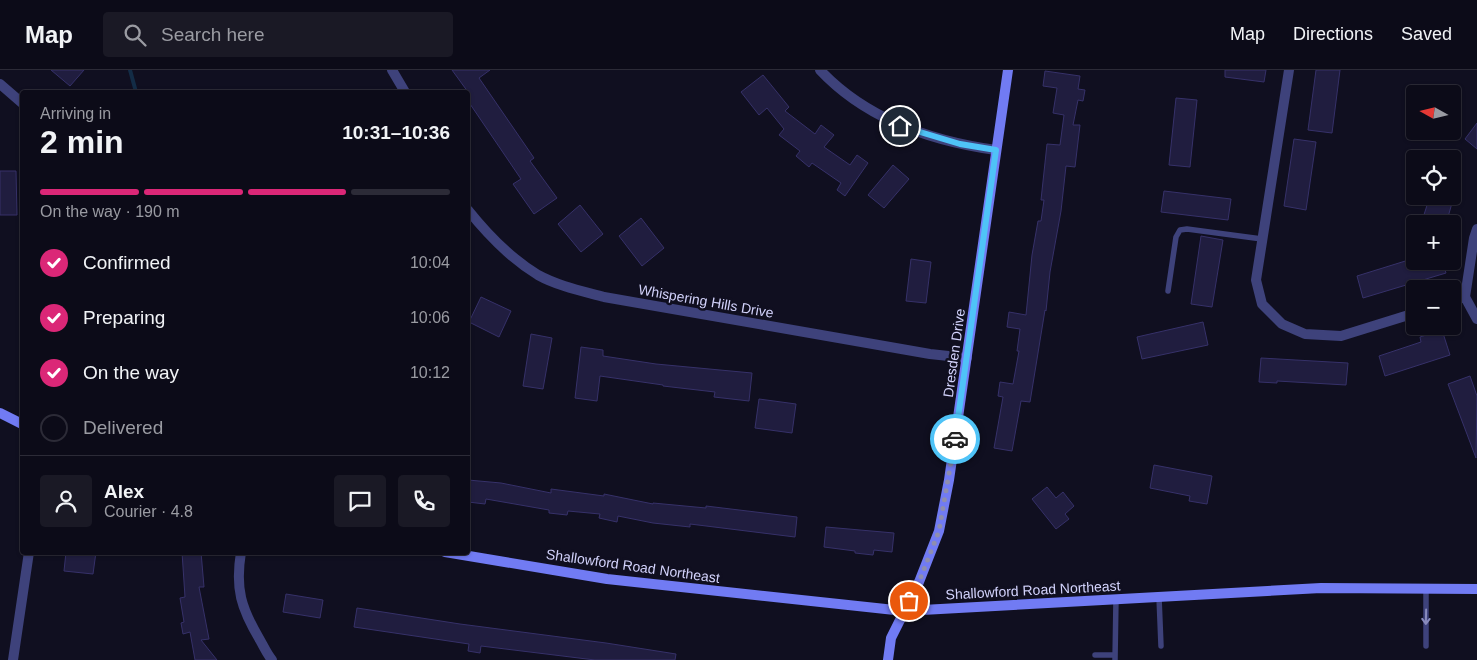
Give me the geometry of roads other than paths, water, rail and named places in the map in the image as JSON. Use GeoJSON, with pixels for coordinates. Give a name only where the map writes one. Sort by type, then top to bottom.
{"type":"FeatureCollection","features":[{"type":"Feature","properties":{"kind":"street"},"geometry":{"type":"LineString","coordinates":[[392,70],[404,90]]}},
{"type":"Feature","properties":{"kind":"street"},"geometry":{"type":"LineString","coordinates":[[820,70],[832,83],[855,101],[900,126],[960,144],[996,150]]}},
{"type":"Feature","properties":{"kind":"street","name":"Dresden Drive"},"geometry":{"type":"LineString","coordinates":[[888,660],[891,638],[919,582],[939,531],[949,480],[1008,70]]}},
{"type":"Feature","properties":{"kind":"street"},"geometry":{"type":"LineString","coordinates":[[1289,70],[1256,280],[1262,304],[1282,324],[1305,334],[1341,336],[1406,316]]}},
{"type":"Feature","properties":{"kind":"street"},"geometry":{"type":"LineString","coordinates":[[0,84],[20,101]]}},
{"type":"Feature","properties":{"kind":"street","name":"Whispering Hills Drive"},"geometry":{"type":"LineString","coordinates":[[470,213],[486,233],[509,254],[539,275],[570,288],[613,299],[930,354],[967,358]]}},
{"type":"Feature","properties":{"kind":"street"},"geometry":{"type":"LineString","coordinates":[[1477,229],[1465,297],[1477,319]]}},
{"type":"Feature","properties":{"kind":"street"},"geometry":{"type":"LineString","coordinates":[[1461,298],[1465,297]]}},
{"type":"Feature","properties":{"kind":"street"},"geometry":{"type":"LineString","coordinates":[[0,413],[20,423]]}},
{"type":"Feature","properties":{"kind":"street"},"geometry":{"type":"LineString","coordinates":[[13,660],[29,555]]}},
{"type":"Feature","properties":{"kind":"street"},"geometry":{"type":"LineString","coordinates":[[241,555],[238,572],[240,598],[251,626],[272,660]]}},
{"type":"Feature","properties":{"kind":"street","name":"Shallowford Road Northeast"},"geometry":{"type":"LineString","coordinates":[[464,555],[607,578],[904,611],[1321,588],[1477,589]]}},
{"type":"Feature","properties":{"kind":"lane"},"geometry":{"type":"LineString","coordinates":[[1168,291],[1176,238],[1180,230],[1187,229],[1262,239]]}},
{"type":"Feature","properties":{"kind":"lane"},"geometry":{"type":"LineString","coordinates":[[1426,589],[1426,646]]}},
{"type":"Feature","properties":{"kind":"lane"},"geometry":{"type":"LineString","coordinates":[[1159,597],[1161,646]]}},
{"type":"Feature","properties":{"kind":"lane"},"geometry":{"type":"LineString","coordinates":[[1095,656],[1115,657],[1116,599]]}},
{"type":"Feature","properties":{"kind":"waterway"},"geometry":{"type":"LineString","coordinates":[[130,70],[135,90]]}}]}
